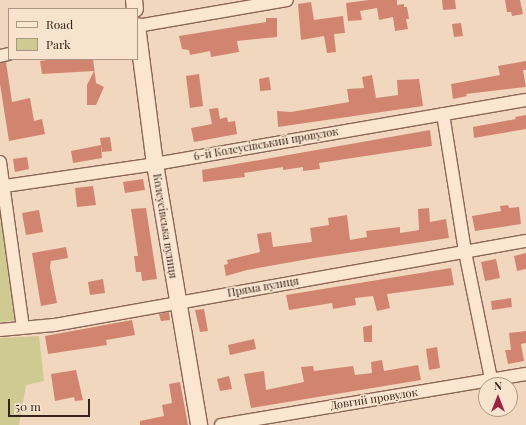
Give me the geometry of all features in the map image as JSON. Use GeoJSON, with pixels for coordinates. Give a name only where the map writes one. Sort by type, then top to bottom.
{"type":"FeatureCollection","features":[{"type":"Feature","properties":{"kind":"street"},"geometry":{"type":"LineString","coordinates":[[138,26],[263,1],[287,0]]}},
{"type":"Feature","properties":{"kind":"street","name":"Колеусівська вулиця"},"geometry":{"type":"LineString","coordinates":[[138,34],[155,164],[199,425]]}},
{"type":"Feature","properties":{"kind":"street","name":"6-й Колеусівський провулок"},"geometry":{"type":"LineString","coordinates":[[5,186],[155,164],[526,100]]}},
{"type":"Feature","properties":{"kind":"street"},"geometry":{"type":"LineString","coordinates":[[443,114],[465,252],[491,377]]}},
{"type":"Feature","properties":{"kind":"street"},"geometry":{"type":"LineString","coordinates":[[0,162],[5,186],[23,327]]}},
{"type":"Feature","properties":{"kind":"street","name":"Пряма вулиця"},"geometry":{"type":"LineString","coordinates":[[0,330],[54,325],[526,242]]}},
{"type":"Feature","properties":{"kind":"street","name":"Довгий провулок"},"geometry":{"type":"LineString","coordinates":[[505,377],[526,374]]}},
{"type":"Feature","properties":{"kind":"street","name":"Довгий провулок"},"geometry":{"type":"LineString","coordinates":[[221,425],[478,381]]}},
{"type":"Feature","properties":{"kind":"green space"},"geometry":{"type":"Polygon","coordinates":[[[0,190],[18,320],[0,322],[0,190]]]}},
{"type":"Feature","properties":{"kind":"green space"},"geometry":{"type":"Polygon","coordinates":[[[39,336],[44,381],[26,385],[19,425],[0,425],[0,338],[39,336]]]}},
{"type":"Feature","properties":{"kind":"building"},"geometry":{"type":"Polygon","coordinates":[[[369,0],[397,0],[397,5],[404,4],[404,7],[407,7],[409,19],[406,19],[408,29],[395,31],[393,17],[379,20],[377,8],[360,11],[362,20],[348,21],[346,3],[369,0]]]}},
{"type":"Feature","properties":{"kind":"building"},"geometry":{"type":"Polygon","coordinates":[[[442,0],[455,0],[456,9],[443,10],[442,0]]]}},
{"type":"Feature","properties":{"kind":"building"},"geometry":{"type":"Polygon","coordinates":[[[505,0],[520,0],[523,14],[512,16],[511,12],[507,12],[505,0]]]}},
{"type":"Feature","properties":{"kind":"building"},"geometry":{"type":"Polygon","coordinates":[[[311,2],[314,20],[343,16],[345,33],[334,34],[336,52],[327,53],[324,36],[301,40],[298,4],[311,2]]]}},
{"type":"Feature","properties":{"kind":"building"},"geometry":{"type":"Polygon","coordinates":[[[266,18],[277,18],[277,37],[237,41],[239,52],[211,57],[210,51],[190,55],[189,50],[182,49],[179,36],[266,22],[266,18]]]}},
{"type":"Feature","properties":{"kind":"building"},"geometry":{"type":"Polygon","coordinates":[[[461,23],[463,36],[454,37],[452,24],[461,23]]]}},
{"type":"Feature","properties":{"kind":"building"},"geometry":{"type":"Polygon","coordinates":[[[93,60],[96,83],[104,87],[96,105],[87,105],[87,85],[94,71],[42,74],[40,61],[93,60]]]}},
{"type":"Feature","properties":{"kind":"building"},"geometry":{"type":"Polygon","coordinates":[[[526,61],[526,70],[523,70],[526,87],[466,94],[467,96],[453,99],[451,84],[500,75],[498,66],[526,61]]]}},
{"type":"Feature","properties":{"kind":"building"},"geometry":{"type":"Polygon","coordinates":[[[6,62],[12,102],[30,98],[34,121],[42,119],[45,134],[9,141],[0,84],[0,63],[6,62]]]}},
{"type":"Feature","properties":{"kind":"building"},"geometry":{"type":"Polygon","coordinates":[[[199,74],[203,106],[190,108],[186,76],[199,74]]]}},
{"type":"Feature","properties":{"kind":"building"},"geometry":{"type":"Polygon","coordinates":[[[372,75],[376,98],[398,95],[397,80],[419,79],[423,106],[278,127],[277,111],[291,112],[349,102],[347,89],[364,88],[362,77],[372,75]]]}},
{"type":"Feature","properties":{"kind":"building"},"geometry":{"type":"Polygon","coordinates":[[[269,77],[271,90],[260,91],[259,79],[269,77]]]}},
{"type":"Feature","properties":{"kind":"building"},"geometry":{"type":"Polygon","coordinates":[[[218,108],[220,119],[227,117],[228,122],[235,121],[237,134],[194,142],[191,128],[212,124],[209,109],[218,108]]]}},
{"type":"Feature","properties":{"kind":"building"},"geometry":{"type":"Polygon","coordinates":[[[526,115],[526,129],[474,138],[473,127],[516,119],[515,117],[526,115]]]}},
{"type":"Feature","properties":{"kind":"building"},"geometry":{"type":"Polygon","coordinates":[[[430,130],[432,146],[319,163],[320,169],[303,171],[303,167],[283,170],[283,167],[244,173],[245,177],[203,182],[202,170],[430,130]]]}},
{"type":"Feature","properties":{"kind":"building"},"geometry":{"type":"Polygon","coordinates":[[[110,137],[112,151],[102,152],[100,138],[110,137]]]}},
{"type":"Feature","properties":{"kind":"building"},"geometry":{"type":"Polygon","coordinates":[[[101,145],[102,158],[73,163],[71,151],[101,145]]]}},
{"type":"Feature","properties":{"kind":"building"},"geometry":{"type":"Polygon","coordinates":[[[27,157],[29,169],[15,172],[13,159],[27,157]]]}},
{"type":"Feature","properties":{"kind":"building"},"geometry":{"type":"Polygon","coordinates":[[[143,179],[145,190],[125,193],[123,182],[143,179]]]}},
{"type":"Feature","properties":{"kind":"building"},"geometry":{"type":"Polygon","coordinates":[[[93,186],[96,205],[77,207],[75,188],[93,186]]]}},
{"type":"Feature","properties":{"kind":"building"},"geometry":{"type":"Polygon","coordinates":[[[508,205],[509,208],[519,207],[521,224],[475,231],[472,216],[501,211],[500,206],[508,205]]]}},
{"type":"Feature","properties":{"kind":"building"},"geometry":{"type":"Polygon","coordinates":[[[146,208],[157,279],[142,281],[141,272],[136,272],[134,256],[138,256],[131,209],[146,208]]]}},
{"type":"Feature","properties":{"kind":"building"},"geometry":{"type":"Polygon","coordinates":[[[429,208],[430,222],[446,219],[449,238],[314,258],[247,270],[226,276],[224,265],[228,264],[227,260],[260,252],[257,234],[271,232],[273,247],[312,242],[310,228],[329,225],[328,218],[347,215],[350,240],[367,237],[366,231],[400,227],[400,233],[419,230],[418,209],[429,208]]]}},
{"type":"Feature","properties":{"kind":"building"},"geometry":{"type":"Polygon","coordinates":[[[39,210],[43,232],[26,235],[22,213],[39,210]]]}},
{"type":"Feature","properties":{"kind":"building"},"geometry":{"type":"Polygon","coordinates":[[[66,247],[68,258],[51,261],[50,267],[57,303],[41,306],[32,253],[66,247]]]}},
{"type":"Feature","properties":{"kind":"building"},"geometry":{"type":"Polygon","coordinates":[[[526,253],[526,269],[517,271],[514,256],[526,253]]]}},
{"type":"Feature","properties":{"kind":"building"},"geometry":{"type":"Polygon","coordinates":[[[496,259],[500,278],[485,281],[481,262],[496,259]]]}},
{"type":"Feature","properties":{"kind":"building"},"geometry":{"type":"Polygon","coordinates":[[[451,268],[454,285],[387,294],[390,308],[377,311],[373,296],[355,298],[356,305],[333,309],[332,303],[289,310],[286,295],[451,268]]]}},
{"type":"Feature","properties":{"kind":"building"},"geometry":{"type":"Polygon","coordinates":[[[103,279],[105,293],[90,295],[88,282],[103,279]]]}},
{"type":"Feature","properties":{"kind":"building"},"geometry":{"type":"Polygon","coordinates":[[[511,298],[512,307],[492,310],[491,301],[511,298]]]}},
{"type":"Feature","properties":{"kind":"building"},"geometry":{"type":"Polygon","coordinates":[[[204,309],[208,331],[200,332],[195,310],[204,309]]]}},
{"type":"Feature","properties":{"kind":"building"},"geometry":{"type":"Polygon","coordinates":[[[169,312],[170,320],[161,321],[159,314],[169,312]]]}},
{"type":"Feature","properties":{"kind":"building"},"geometry":{"type":"Polygon","coordinates":[[[132,320],[135,335],[106,340],[107,345],[48,354],[45,336],[132,320]]]}},
{"type":"Feature","properties":{"kind":"building"},"geometry":{"type":"Polygon","coordinates":[[[372,325],[372,342],[364,342],[363,327],[372,325]]]}},
{"type":"Feature","properties":{"kind":"building"},"geometry":{"type":"Polygon","coordinates":[[[526,331],[526,343],[521,344],[524,361],[508,364],[505,350],[511,350],[509,333],[526,331]]]}},
{"type":"Feature","properties":{"kind":"building"},"geometry":{"type":"Polygon","coordinates":[[[254,339],[256,349],[230,355],[228,345],[254,339]]]}},
{"type":"Feature","properties":{"kind":"building"},"geometry":{"type":"Polygon","coordinates":[[[437,347],[440,368],[429,370],[426,349],[437,347]]]}},
{"type":"Feature","properties":{"kind":"building"},"geometry":{"type":"Polygon","coordinates":[[[382,360],[384,371],[418,365],[421,380],[251,408],[244,374],[264,371],[266,390],[304,382],[301,367],[313,366],[314,371],[353,366],[355,375],[372,373],[371,362],[382,360]]]}},
{"type":"Feature","properties":{"kind":"building"},"geometry":{"type":"Polygon","coordinates":[[[76,370],[83,400],[75,401],[74,397],[55,401],[51,374],[76,370]]]}},
{"type":"Feature","properties":{"kind":"building"},"geometry":{"type":"Polygon","coordinates":[[[229,376],[232,389],[220,391],[217,379],[229,376]]]}},
{"type":"Feature","properties":{"kind":"building"},"geometry":{"type":"Polygon","coordinates":[[[180,382],[188,425],[140,425],[140,421],[164,416],[162,405],[172,403],[169,384],[180,382]]]}}]}
